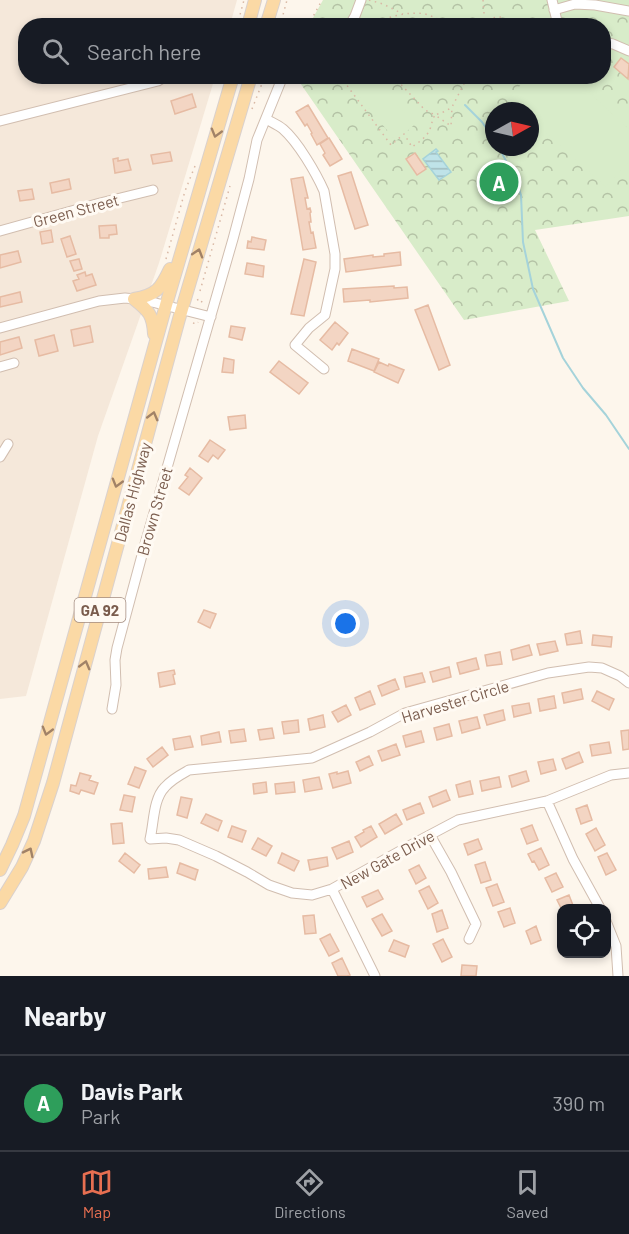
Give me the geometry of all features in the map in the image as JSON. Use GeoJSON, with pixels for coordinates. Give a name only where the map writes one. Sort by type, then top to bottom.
{"type":"FeatureCollection","features":[{"type":"Feature","properties":{"kind":"main road"},"geometry":{"type":"LineString","coordinates":[[250,18],[255,0]]}},
{"type":"Feature","properties":{"kind":"main road"},"geometry":{"type":"LineString","coordinates":[[268,18],[274,0]]}},
{"type":"Feature","properties":{"kind":"main road","name":"Dallas Highway"},"geometry":{"type":"LineString","coordinates":[[0,870],[24,816],[166,305],[231,84]]}},
{"type":"Feature","properties":{"kind":"main road","name":"Dallas Highway"},"geometry":{"type":"LineString","coordinates":[[0,903],[22,867],[34,841],[50,794],[182,310],[249,84]]}},
{"type":"Feature","properties":{"kind":"main road"},"geometry":{"type":"LineString","coordinates":[[134,298],[152,294],[162,286],[185,238]]}},
{"type":"Feature","properties":{"kind":"main road"},"geometry":{"type":"LineString","coordinates":[[134,298],[146,308],[152,318],[155,346]]}},
{"type":"Feature","properties":{"kind":"street"},"geometry":{"type":"LineString","coordinates":[[354,18],[362,0]]}},
{"type":"Feature","properties":{"kind":"street"},"geometry":{"type":"LineString","coordinates":[[552,0],[556,18]]}},
{"type":"Feature","properties":{"kind":"street"},"geometry":{"type":"LineString","coordinates":[[554,10],[575,4],[629,11]]}},
{"type":"Feature","properties":{"kind":"street"},"geometry":{"type":"LineString","coordinates":[[611,44],[629,51]]}},
{"type":"Feature","properties":{"kind":"street"},"geometry":{"type":"LineString","coordinates":[[0,121],[146,84]]}},
{"type":"Feature","properties":{"kind":"street","name":"Brown Street"},"geometry":{"type":"LineString","coordinates":[[112,709],[116,685],[117,648],[144,544],[211,317],[257,140],[280,84]]}},
{"type":"Feature","properties":{"kind":"street"},"geometry":{"type":"LineString","coordinates":[[266,119],[283,129],[291,138],[320,181],[324,191],[335,254],[335,269],[325,315],[309,328],[295,345],[324,369]]}},
{"type":"Feature","properties":{"kind":"street","name":"Green Street"},"geometry":{"type":"LineString","coordinates":[[0,231],[100,202],[153,190]]}},
{"type":"Feature","properties":{"kind":"street"},"geometry":{"type":"LineString","coordinates":[[0,328],[113,298],[134,298],[211,317]]}},
{"type":"Feature","properties":{"kind":"street"},"geometry":{"type":"LineString","coordinates":[[0,367],[14,363]]}},
{"type":"Feature","properties":{"kind":"street"},"geometry":{"type":"LineString","coordinates":[[0,457],[8,444]]}},
{"type":"Feature","properties":{"kind":"street","name":"Harvester Circle"},"geometry":{"type":"LineString","coordinates":[[150,838],[157,803],[163,789],[189,770],[312,758],[370,732],[405,713],[548,673],[589,667],[602,668],[629,682]]}},
{"type":"Feature","properties":{"kind":"street","name":"New Gate Drive"},"geometry":{"type":"LineString","coordinates":[[150,838],[179,840],[198,847],[269,885],[292,893],[312,895],[332,889],[458,820],[547,801],[611,775],[629,773]]}},
{"type":"Feature","properties":{"kind":"street"},"geometry":{"type":"LineString","coordinates":[[547,801],[573,859],[597,904]]}},
{"type":"Feature","properties":{"kind":"street"},"geometry":{"type":"LineString","coordinates":[[430,835],[476,924],[469,939]]}},
{"type":"Feature","properties":{"kind":"street"},"geometry":{"type":"LineString","coordinates":[[332,889],[375,976]]}},
{"type":"Feature","properties":{"kind":"street"},"geometry":{"type":"LineString","coordinates":[[611,934],[616,946],[618,976]]}},
{"type":"Feature","properties":{"kind":"path"},"geometry":{"type":"LineString","coordinates":[[239,18],[244,0]]}},
{"type":"Feature","properties":{"kind":"path"},"geometry":{"type":"LineString","coordinates":[[282,18],[287,0]]}},
{"type":"Feature","properties":{"kind":"path"},"geometry":{"type":"LineString","coordinates":[[312,18],[322,0]]}},
{"type":"Feature","properties":{"kind":"path"},"geometry":{"type":"LineString","coordinates":[[368,0],[383,4],[405,15]]}},
{"type":"Feature","properties":{"kind":"path"},"geometry":{"type":"LineString","coordinates":[[483,0],[484,18]]}},
{"type":"Feature","properties":{"kind":"path"},"geometry":{"type":"LineString","coordinates":[[388,18],[419,14],[434,18]]}},
{"type":"Feature","properties":{"kind":"path"},"geometry":{"type":"LineString","coordinates":[[484,14],[491,18],[501,17]]}},
{"type":"Feature","properties":{"kind":"path"},"geometry":{"type":"LineString","coordinates":[[253,108],[262,84]]}},
{"type":"Feature","properties":{"kind":"path"},"geometry":{"type":"LineString","coordinates":[[346,84],[392,145],[404,134],[412,147],[427,135],[435,115],[452,107]]}},
{"type":"Feature","properties":{"kind":"path"},"geometry":{"type":"LineString","coordinates":[[401,84],[425,110],[451,126],[452,107],[464,84]]}},
{"type":"Feature","properties":{"kind":"path"},"geometry":{"type":"LineString","coordinates":[[164,267],[185,191],[196,165]]}},
{"type":"Feature","properties":{"kind":"path"},"geometry":{"type":"LineString","coordinates":[[200,291],[229,188]]}},
{"type":"Feature","properties":{"kind":"path"},"geometry":{"type":"LineString","coordinates":[[197,300],[200,299],[201,303]]}},
{"type":"Feature","properties":{"kind":"path"},"geometry":{"type":"LineString","coordinates":[[193,323],[197,324],[198,321]]}},
{"type":"Feature","properties":{"kind":"shaded area"},"geometry":{"type":"Polygon","coordinates":[[[0,0],[237,0],[232,18],[18,18],[18,84],[213,84],[159,263],[98,436],[26,696],[0,699],[0,0]]]}},
{"type":"Feature","properties":{"kind":"green space"},"geometry":{"type":"Polygon","coordinates":[[[323,0],[629,0],[629,216],[535,230],[569,301],[464,320],[301,84],[611,84],[611,18],[313,18],[323,0]]]}},
{"type":"Feature","properties":{"kind":"green space"},"geometry":{"type":"Polygon","coordinates":[[[349,84],[381,84],[414,125],[396,141],[349,84]]]}},
{"type":"Feature","properties":{"kind":"green space"},"geometry":{"type":"Polygon","coordinates":[[[522,84],[580,84],[629,129],[629,161],[606,187],[539,126],[539,102],[513,102],[509,98],[522,84]]]}},
{"type":"Feature","properties":{"kind":"water"},"geometry":{"type":"Polygon","coordinates":[[[436,149],[451,172],[439,180],[423,159],[436,149]]]}},
{"type":"Feature","properties":{"kind":"building"},"geometry":{"type":"Polygon","coordinates":[[[621,58],[629,64],[628,79],[614,67],[621,58]]]}},
{"type":"Feature","properties":{"kind":"building"},"geometry":{"type":"Polygon","coordinates":[[[192,94],[196,107],[175,114],[171,101],[192,94]]]}},
{"type":"Feature","properties":{"kind":"building"},"geometry":{"type":"Polygon","coordinates":[[[308,105],[328,138],[317,145],[307,124],[305,126],[296,112],[308,105]]]}},
{"type":"Feature","properties":{"kind":"building"},"geometry":{"type":"Polygon","coordinates":[[[329,138],[342,159],[330,166],[323,155],[325,153],[320,144],[329,138]]]}},
{"type":"Feature","properties":{"kind":"building"},"geometry":{"type":"Polygon","coordinates":[[[170,152],[172,161],[153,164],[151,155],[170,152]]]}},
{"type":"Feature","properties":{"kind":"building"},"geometry":{"type":"Polygon","coordinates":[[[415,153],[426,169],[417,175],[406,159],[415,153]]]}},
{"type":"Feature","properties":{"kind":"building"},"geometry":{"type":"Polygon","coordinates":[[[118,158],[118,161],[128,159],[131,170],[115,173],[113,159],[118,158]]]}},
{"type":"Feature","properties":{"kind":"building"},"geometry":{"type":"Polygon","coordinates":[[[351,172],[368,225],[355,229],[338,176],[351,172]]]}},
{"type":"Feature","properties":{"kind":"building"},"geometry":{"type":"Polygon","coordinates":[[[303,177],[308,198],[305,198],[307,209],[310,208],[311,212],[311,222],[309,222],[311,233],[313,232],[316,248],[303,250],[291,179],[303,177]]]}},
{"type":"Feature","properties":{"kind":"building"},"geometry":{"type":"Polygon","coordinates":[[[69,179],[71,189],[52,193],[50,183],[69,179]]]}},
{"type":"Feature","properties":{"kind":"building"},"geometry":{"type":"Polygon","coordinates":[[[32,189],[34,199],[20,201],[18,191],[32,189]]]}},
{"type":"Feature","properties":{"kind":"building"},"geometry":{"type":"Polygon","coordinates":[[[116,225],[117,234],[109,235],[109,238],[100,238],[99,226],[116,225]]]}},
{"type":"Feature","properties":{"kind":"building"},"geometry":{"type":"Polygon","coordinates":[[[51,230],[53,242],[42,244],[40,232],[51,230]]]}},
{"type":"Feature","properties":{"kind":"building"},"geometry":{"type":"Polygon","coordinates":[[[70,236],[76,254],[67,257],[61,239],[70,236]]]}},
{"type":"Feature","properties":{"kind":"building"},"geometry":{"type":"Polygon","coordinates":[[[252,237],[266,240],[264,250],[247,248],[248,241],[251,242],[252,237]]]}},
{"type":"Feature","properties":{"kind":"building"},"geometry":{"type":"Polygon","coordinates":[[[18,251],[21,262],[0,268],[0,255],[18,251]]]}},
{"type":"Feature","properties":{"kind":"building"},"geometry":{"type":"Polygon","coordinates":[[[400,252],[401,265],[346,272],[344,259],[373,255],[373,257],[384,256],[384,254],[400,252]]]}},
{"type":"Feature","properties":{"kind":"building"},"geometry":{"type":"Polygon","coordinates":[[[79,259],[82,269],[74,271],[70,261],[79,259]]]}},
{"type":"Feature","properties":{"kind":"building"},"geometry":{"type":"Polygon","coordinates":[[[304,259],[316,262],[304,316],[291,314],[304,259]]]}},
{"type":"Feature","properties":{"kind":"building"},"geometry":{"type":"Polygon","coordinates":[[[247,263],[264,266],[263,277],[245,274],[247,263]]]}},
{"type":"Feature","properties":{"kind":"building"},"geometry":{"type":"Polygon","coordinates":[[[85,272],[86,276],[92,274],[96,285],[77,291],[73,281],[79,279],[77,275],[85,272]]]}},
{"type":"Feature","properties":{"kind":"building"},"geometry":{"type":"Polygon","coordinates":[[[394,286],[394,288],[407,287],[408,298],[344,302],[343,289],[394,286]]]}},
{"type":"Feature","properties":{"kind":"building"},"geometry":{"type":"Polygon","coordinates":[[[20,292],[22,302],[0,307],[0,297],[20,292]]]}},
{"type":"Feature","properties":{"kind":"building"},"geometry":{"type":"Polygon","coordinates":[[[428,305],[450,365],[439,370],[415,310],[428,305]]]}},
{"type":"Feature","properties":{"kind":"building"},"geometry":{"type":"Polygon","coordinates":[[[335,322],[348,333],[332,350],[320,340],[335,322]]]}},
{"type":"Feature","properties":{"kind":"building"},"geometry":{"type":"Polygon","coordinates":[[[90,326],[93,342],[74,346],[71,330],[90,326]]]}},
{"type":"Feature","properties":{"kind":"building"},"geometry":{"type":"Polygon","coordinates":[[[231,326],[245,328],[242,340],[229,337],[231,326]]]}},
{"type":"Feature","properties":{"kind":"building"},"geometry":{"type":"Polygon","coordinates":[[[54,335],[58,351],[39,356],[35,340],[54,335]]]}},
{"type":"Feature","properties":{"kind":"building"},"geometry":{"type":"Polygon","coordinates":[[[19,337],[22,348],[0,355],[0,342],[19,337]]]}},
{"type":"Feature","properties":{"kind":"building"},"geometry":{"type":"Polygon","coordinates":[[[352,349],[379,359],[374,371],[348,361],[352,349]]]}},
{"type":"Feature","properties":{"kind":"building"},"geometry":{"type":"Polygon","coordinates":[[[224,358],[234,360],[233,373],[222,372],[224,358]]]}},
{"type":"Feature","properties":{"kind":"building"},"geometry":{"type":"Polygon","coordinates":[[[279,361],[308,383],[299,394],[270,372],[279,361]]]}},
{"type":"Feature","properties":{"kind":"building"},"geometry":{"type":"Polygon","coordinates":[[[379,362],[404,370],[398,383],[374,372],[379,362]]]}},
{"type":"Feature","properties":{"kind":"building"},"geometry":{"type":"Polygon","coordinates":[[[245,415],[246,428],[230,430],[228,417],[245,415]]]}},
{"type":"Feature","properties":{"kind":"building"},"geometry":{"type":"Polygon","coordinates":[[[210,440],[225,450],[218,459],[213,455],[208,462],[199,456],[210,440]]]}},
{"type":"Feature","properties":{"kind":"building"},"geometry":{"type":"Polygon","coordinates":[[[190,468],[202,478],[189,495],[179,488],[188,477],[185,475],[190,468]]]}},
{"type":"Feature","properties":{"kind":"building"},"geometry":{"type":"Polygon","coordinates":[[[204,610],[216,614],[210,628],[198,622],[204,610]]]}},
{"type":"Feature","properties":{"kind":"building"},"geometry":{"type":"Polygon","coordinates":[[[580,631],[582,643],[567,645],[565,634],[580,631]]]}},
{"type":"Feature","properties":{"kind":"building"},"geometry":{"type":"Polygon","coordinates":[[[593,635],[612,637],[611,647],[592,645],[593,635]]]}},
{"type":"Feature","properties":{"kind":"building"},"geometry":{"type":"Polygon","coordinates":[[[555,641],[558,651],[540,655],[537,644],[555,641]]]}},
{"type":"Feature","properties":{"kind":"building"},"geometry":{"type":"Polygon","coordinates":[[[529,645],[532,655],[513,660],[511,650],[529,645]]]}},
{"type":"Feature","properties":{"kind":"building"},"geometry":{"type":"Polygon","coordinates":[[[500,652],[502,664],[487,666],[485,655],[500,652]]]}},
{"type":"Feature","properties":{"kind":"building"},"geometry":{"type":"Polygon","coordinates":[[[476,658],[479,669],[460,674],[457,663],[476,658]]]}},
{"type":"Feature","properties":{"kind":"building"},"geometry":{"type":"Polygon","coordinates":[[[449,667],[451,677],[433,682],[430,672],[449,667]]]}},
{"type":"Feature","properties":{"kind":"building"},"geometry":{"type":"Polygon","coordinates":[[[174,670],[175,684],[160,687],[158,673],[174,670]]]}},
{"type":"Feature","properties":{"kind":"building"},"geometry":{"type":"Polygon","coordinates":[[[422,673],[425,682],[406,687],[404,677],[422,673]]]}},
{"type":"Feature","properties":{"kind":"building"},"geometry":{"type":"Polygon","coordinates":[[[395,679],[399,689],[382,696],[378,686],[395,679]]]}},
{"type":"Feature","properties":{"kind":"building"},"geometry":{"type":"Polygon","coordinates":[[[581,689],[583,699],[564,703],[562,693],[581,689]]]}},
{"type":"Feature","properties":{"kind":"building"},"geometry":{"type":"Polygon","coordinates":[[[370,691],[375,704],[360,710],[355,698],[370,691]]]}},
{"type":"Feature","properties":{"kind":"building"},"geometry":{"type":"Polygon","coordinates":[[[597,691],[614,699],[609,710],[592,701],[597,691]]]}},
{"type":"Feature","properties":{"kind":"building"},"geometry":{"type":"Polygon","coordinates":[[[554,696],[556,708],[540,711],[538,699],[554,696]]]}},
{"type":"Feature","properties":{"kind":"building"},"geometry":{"type":"Polygon","coordinates":[[[529,703],[531,713],[514,717],[512,706],[529,703]]]}},
{"type":"Feature","properties":{"kind":"building"},"geometry":{"type":"Polygon","coordinates":[[[346,705],[351,715],[338,722],[332,712],[346,705]]]}},
{"type":"Feature","properties":{"kind":"building"},"geometry":{"type":"Polygon","coordinates":[[[503,710],[505,720],[487,725],[484,715],[503,710]]]}},
{"type":"Feature","properties":{"kind":"building"},"geometry":{"type":"Polygon","coordinates":[[[323,715],[325,727],[310,730],[308,719],[323,715]]]}},
{"type":"Feature","properties":{"kind":"building"},"geometry":{"type":"Polygon","coordinates":[[[477,717],[480,728],[462,733],[459,721],[477,717]]]}},
{"type":"Feature","properties":{"kind":"building"},"geometry":{"type":"Polygon","coordinates":[[[298,720],[299,732],[284,734],[282,722],[298,720]]]}},
{"type":"Feature","properties":{"kind":"building"},"geometry":{"type":"Polygon","coordinates":[[[449,724],[452,736],[437,740],[434,728],[449,724]]]}},
{"type":"Feature","properties":{"kind":"building"},"geometry":{"type":"Polygon","coordinates":[[[272,728],[274,738],[260,740],[258,730],[272,728]]]}},
{"type":"Feature","properties":{"kind":"building"},"geometry":{"type":"Polygon","coordinates":[[[244,729],[246,741],[231,743],[229,731],[244,729]]]}},
{"type":"Feature","properties":{"kind":"building"},"geometry":{"type":"Polygon","coordinates":[[[629,730],[629,749],[623,750],[621,731],[629,730]]]}},
{"type":"Feature","properties":{"kind":"building"},"geometry":{"type":"Polygon","coordinates":[[[421,731],[424,742],[406,747],[403,736],[421,731]]]}},
{"type":"Feature","properties":{"kind":"building"},"geometry":{"type":"Polygon","coordinates":[[[219,732],[221,742],[202,745],[201,736],[219,732]]]}},
{"type":"Feature","properties":{"kind":"building"},"geometry":{"type":"Polygon","coordinates":[[[190,736],[193,747],[175,750],[173,739],[190,736]]]}},
{"type":"Feature","properties":{"kind":"building"},"geometry":{"type":"Polygon","coordinates":[[[609,742],[611,753],[592,756],[590,745],[609,742]]]}},
{"type":"Feature","properties":{"kind":"building"},"geometry":{"type":"Polygon","coordinates":[[[396,744],[400,755],[382,761],[378,751],[396,744]]]}},
{"type":"Feature","properties":{"kind":"building"},"geometry":{"type":"Polygon","coordinates":[[[162,747],[168,755],[153,767],[147,759],[162,747]]]}},
{"type":"Feature","properties":{"kind":"building"},"geometry":{"type":"Polygon","coordinates":[[[579,752],[583,762],[566,769],[562,759],[579,752]]]}},
{"type":"Feature","properties":{"kind":"building"},"geometry":{"type":"Polygon","coordinates":[[[369,756],[373,765],[360,771],[356,762],[369,756]]]}},
{"type":"Feature","properties":{"kind":"building"},"geometry":{"type":"Polygon","coordinates":[[[553,759],[556,770],[541,774],[538,762],[553,759]]]}},
{"type":"Feature","properties":{"kind":"building"},"geometry":{"type":"Polygon","coordinates":[[[135,767],[146,771],[139,788],[128,784],[135,767]]]}},
{"type":"Feature","properties":{"kind":"building"},"geometry":{"type":"Polygon","coordinates":[[[348,771],[351,783],[333,788],[329,774],[348,771]]]}},
{"type":"Feature","properties":{"kind":"building"},"geometry":{"type":"Polygon","coordinates":[[[526,771],[529,781],[512,787],[509,776],[526,771]]]}},
{"type":"Feature","properties":{"kind":"building"},"geometry":{"type":"Polygon","coordinates":[[[80,773],[91,776],[89,780],[98,783],[94,794],[81,790],[79,794],[70,791],[71,785],[76,786],[80,773]]]}},
{"type":"Feature","properties":{"kind":"building"},"geometry":{"type":"Polygon","coordinates":[[[319,777],[322,789],[305,792],[303,780],[319,777]]]}},
{"type":"Feature","properties":{"kind":"building"},"geometry":{"type":"Polygon","coordinates":[[[499,777],[501,787],[482,791],[480,781],[499,777]]]}},
{"type":"Feature","properties":{"kind":"building"},"geometry":{"type":"Polygon","coordinates":[[[470,781],[473,794],[459,797],[456,785],[470,781]]]}},
{"type":"Feature","properties":{"kind":"building"},"geometry":{"type":"Polygon","coordinates":[[[266,782],[267,792],[254,794],[253,784],[266,782]]]}},
{"type":"Feature","properties":{"kind":"building"},"geometry":{"type":"Polygon","coordinates":[[[294,782],[295,792],[276,794],[275,784],[294,782]]]}},
{"type":"Feature","properties":{"kind":"building"},"geometry":{"type":"Polygon","coordinates":[[[446,790],[450,800],[433,807],[429,797],[446,790]]]}},
{"type":"Feature","properties":{"kind":"building"},"geometry":{"type":"Polygon","coordinates":[[[124,795],[135,797],[132,812],[120,810],[124,795]]]}},
{"type":"Feature","properties":{"kind":"building"},"geometry":{"type":"Polygon","coordinates":[[[181,797],[192,799],[187,818],[177,815],[181,797]]]}},
{"type":"Feature","properties":{"kind":"building"},"geometry":{"type":"Polygon","coordinates":[[[420,803],[424,813],[407,820],[403,810],[420,803]]]}},
{"type":"Feature","properties":{"kind":"building"},"geometry":{"type":"Polygon","coordinates":[[[587,805],[592,820],[581,824],[576,809],[587,805]]]}},
{"type":"Feature","properties":{"kind":"building"},"geometry":{"type":"Polygon","coordinates":[[[206,814],[222,821],[218,831],[201,823],[206,814]]]}},
{"type":"Feature","properties":{"kind":"building"},"geometry":{"type":"Polygon","coordinates":[[[396,814],[402,824],[385,834],[379,824],[396,814]]]}},
{"type":"Feature","properties":{"kind":"building"},"geometry":{"type":"Polygon","coordinates":[[[122,823],[124,843],[113,844],[111,824],[122,823]]]}},
{"type":"Feature","properties":{"kind":"building"},"geometry":{"type":"Polygon","coordinates":[[[532,825],[538,840],[527,844],[521,829],[532,825]]]}},
{"type":"Feature","properties":{"kind":"building"},"geometry":{"type":"Polygon","coordinates":[[[232,826],[246,831],[242,842],[228,837],[232,826]]]}},
{"type":"Feature","properties":{"kind":"building"},"geometry":{"type":"Polygon","coordinates":[[[371,826],[377,837],[361,847],[355,837],[371,826]]]}},
{"type":"Feature","properties":{"kind":"building"},"geometry":{"type":"Polygon","coordinates":[[[596,828],[605,845],[595,851],[586,834],[596,828]]]}},
{"type":"Feature","properties":{"kind":"building"},"geometry":{"type":"Polygon","coordinates":[[[258,838],[272,846],[266,856],[252,849],[258,838]]]}},
{"type":"Feature","properties":{"kind":"building"},"geometry":{"type":"Polygon","coordinates":[[[478,839],[482,849],[468,855],[464,844],[478,839]]]}},
{"type":"Feature","properties":{"kind":"building"},"geometry":{"type":"Polygon","coordinates":[[[349,841],[353,852],[337,859],[332,848],[349,841]]]}},
{"type":"Feature","properties":{"kind":"building"},"geometry":{"type":"Polygon","coordinates":[[[541,848],[549,865],[539,870],[528,854],[541,848]]]}},
{"type":"Feature","properties":{"kind":"building"},"geometry":{"type":"Polygon","coordinates":[[[125,853],[140,865],[134,873],[119,861],[125,853]]]}},
{"type":"Feature","properties":{"kind":"building"},"geometry":{"type":"Polygon","coordinates":[[[282,853],[299,861],[294,871],[278,863],[282,853]]]}},
{"type":"Feature","properties":{"kind":"building"},"geometry":{"type":"Polygon","coordinates":[[[607,853],[616,870],[606,875],[598,857],[607,853]]]}},
{"type":"Feature","properties":{"kind":"building"},"geometry":{"type":"Polygon","coordinates":[[[327,857],[328,866],[310,870],[308,860],[327,857]]]}},
{"type":"Feature","properties":{"kind":"building"},"geometry":{"type":"Polygon","coordinates":[[[485,862],[491,880],[481,883],[475,865],[485,862]]]}},
{"type":"Feature","properties":{"kind":"building"},"geometry":{"type":"Polygon","coordinates":[[[180,863],[198,870],[195,880],[177,873],[180,863]]]}},
{"type":"Feature","properties":{"kind":"building"},"geometry":{"type":"Polygon","coordinates":[[[419,865],[426,878],[416,884],[409,870],[419,865]]]}},
{"type":"Feature","properties":{"kind":"building"},"geometry":{"type":"Polygon","coordinates":[[[166,867],[168,877],[149,879],[148,869],[166,867]]]}},
{"type":"Feature","properties":{"kind":"building"},"geometry":{"type":"Polygon","coordinates":[[[556,873],[563,887],[552,892],[545,878],[556,873]]]}},
{"type":"Feature","properties":{"kind":"building"},"geometry":{"type":"Polygon","coordinates":[[[497,884],[504,902],[493,906],[486,888],[497,884]]]}},
{"type":"Feature","properties":{"kind":"building"},"geometry":{"type":"Polygon","coordinates":[[[429,886],[438,903],[428,909],[419,891],[429,886]]]}},
{"type":"Feature","properties":{"kind":"building"},"geometry":{"type":"Polygon","coordinates":[[[378,890],[383,899],[367,907],[362,897],[378,890]]]}},
{"type":"Feature","properties":{"kind":"building"},"geometry":{"type":"Polygon","coordinates":[[[569,895],[572,904],[559,904],[557,900],[569,895]]]}},
{"type":"Feature","properties":{"kind":"building"},"geometry":{"type":"Polygon","coordinates":[[[510,908],[515,923],[504,927],[498,912],[510,908]]]}},
{"type":"Feature","properties":{"kind":"building"},"geometry":{"type":"Polygon","coordinates":[[[442,910],[448,928],[437,932],[432,914],[442,910]]]}},
{"type":"Feature","properties":{"kind":"building"},"geometry":{"type":"Polygon","coordinates":[[[382,914],[392,931],[382,936],[372,919],[382,914]]]}},
{"type":"Feature","properties":{"kind":"building"},"geometry":{"type":"Polygon","coordinates":[[[314,915],[316,933],[305,934],[303,916],[314,915]]]}},
{"type":"Feature","properties":{"kind":"building"},"geometry":{"type":"Polygon","coordinates":[[[536,926],[541,940],[531,944],[526,931],[536,926]]]}},
{"type":"Feature","properties":{"kind":"building"},"geometry":{"type":"Polygon","coordinates":[[[330,934],[339,951],[329,956],[320,939],[330,934]]]}},
{"type":"Feature","properties":{"kind":"building"},"geometry":{"type":"Polygon","coordinates":[[[443,939],[452,957],[442,962],[433,944],[443,939]]]}},
{"type":"Feature","properties":{"kind":"building"},"geometry":{"type":"Polygon","coordinates":[[[394,940],[409,946],[405,957],[389,951],[394,940]]]}},
{"type":"Feature","properties":{"kind":"building"},"geometry":{"type":"Polygon","coordinates":[[[342,958],[350,975],[338,976],[332,963],[342,958]]]}},
{"type":"Feature","properties":{"kind":"building"},"geometry":{"type":"Polygon","coordinates":[[[462,965],[477,966],[476,976],[461,976],[462,965]]]}},
{"type":"Feature","properties":{"kind":"waterway"},"geometry":{"type":"LineString","coordinates":[[465,105],[485,126]]}},
{"type":"Feature","properties":{"kind":"waterway"},"geometry":{"type":"LineString","coordinates":[[504,156],[521,195],[523,242],[533,289],[563,358],[629,449]]}},
{"type":"Feature","properties":{"kind":"place","name":"Davis Park"},"geometry":{"type":"Point","coordinates":[499,182]}}]}
